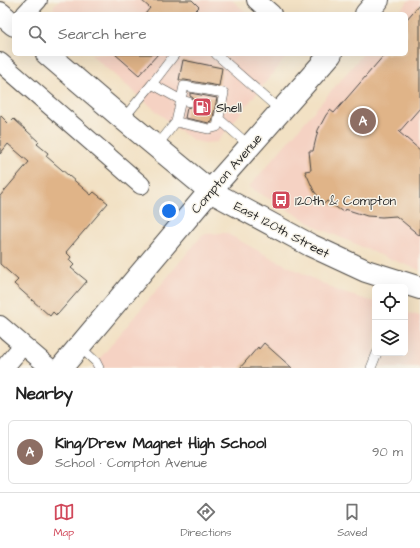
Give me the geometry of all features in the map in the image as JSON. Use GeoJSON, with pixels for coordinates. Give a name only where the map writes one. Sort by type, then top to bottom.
{"type":"FeatureCollection","features":[{"type":"Feature","properties":{"kind":"street"},"geometry":{"type":"LineString","coordinates":[[27,12],[38,0]]}},
{"type":"Feature","properties":{"kind":"street"},"geometry":{"type":"LineString","coordinates":[[256,0],[270,12]]}},
{"type":"Feature","properties":{"kind":"street"},"geometry":{"type":"LineString","coordinates":[[0,13],[12,23]]}},
{"type":"Feature","properties":{"kind":"street","name":"East 120th Street"},"geometry":{"type":"LineString","coordinates":[[50,56],[156,147],[210,191],[310,245],[366,271],[409,286]]}},
{"type":"Feature","properties":{"kind":"street","name":"Compton Avenue"},"geometry":{"type":"LineString","coordinates":[[61,368],[210,191],[281,111],[325,56]]}},
{"type":"Feature","properties":{"kind":"street"},"geometry":{"type":"LineString","coordinates":[[0,62],[141,185]]}},
{"type":"Feature","properties":{"kind":"street"},"geometry":{"type":"LineString","coordinates":[[0,325],[50,368]]}},
{"type":"Feature","properties":{"kind":"street"},"geometry":{"type":"LineString","coordinates":[[4,368],[23,345]]}},
{"type":"Feature","properties":{"kind":"lane"},"geometry":{"type":"LineString","coordinates":[[123,119],[173,56]]}},
{"type":"Feature","properties":{"kind":"lane"},"geometry":{"type":"LineString","coordinates":[[218,56],[281,111]]}},
{"type":"Feature","properties":{"kind":"lane"},"geometry":{"type":"LineString","coordinates":[[152,84],[185,101]]}},
{"type":"Feature","properties":{"kind":"lane"},"geometry":{"type":"LineString","coordinates":[[156,147],[176,122],[185,101],[184,86],[224,93],[218,113],[217,127],[209,129],[176,122]]}},
{"type":"Feature","properties":{"kind":"lane"},"geometry":{"type":"LineString","coordinates":[[218,113],[250,146]]}},
{"type":"Feature","properties":{"kind":"lane"},"geometry":{"type":"LineString","coordinates":[[80,346],[96,362],[99,368]]}},
{"type":"Feature","properties":{"kind":"lane"},"geometry":{"type":"LineString","coordinates":[[371,368],[376,356]]}},
{"type":"Feature","properties":{"kind":"shaded area"},"geometry":{"type":"Polygon","coordinates":[[[59,0],[232,0],[246,12],[53,12],[54,5],[59,0]]]}},
{"type":"Feature","properties":{"kind":"shaded area"},"geometry":{"type":"Polygon","coordinates":[[[409,0],[420,0],[420,270],[387,258],[319,228],[249,187],[361,56],[408,56],[408,12],[399,12],[409,0]]]}},
{"type":"Feature","properties":{"kind":"shaded area"},"geometry":{"type":"Polygon","coordinates":[[[92,56],[287,56],[217,142],[205,143],[195,141],[182,133],[92,56]]]}},
{"type":"Feature","properties":{"kind":"shaded area"},"geometry":{"type":"Polygon","coordinates":[[[226,233],[340,292],[372,301],[372,356],[408,356],[408,313],[420,316],[420,368],[92,368],[203,234],[226,233]]]}},
{"type":"Feature","properties":{"kind":"building"},"geometry":{"type":"Polygon","coordinates":[[[141,0],[192,0],[199,7],[194,12],[147,12],[150,8],[141,0]]]}},
{"type":"Feature","properties":{"kind":"building"},"geometry":{"type":"Polygon","coordinates":[[[420,4],[420,108],[399,132],[420,150],[420,236],[396,216],[367,216],[345,209],[343,212],[327,201],[324,204],[314,191],[305,171],[311,170],[309,151],[313,151],[318,130],[330,110],[334,113],[383,56],[408,56],[408,18],[420,4]]]}},
{"type":"Feature","properties":{"kind":"building"},"geometry":{"type":"Polygon","coordinates":[[[117,56],[156,56],[139,75],[117,56]]]}},
{"type":"Feature","properties":{"kind":"building"},"geometry":{"type":"Polygon","coordinates":[[[183,60],[222,68],[219,86],[179,80],[183,60]]]}},
{"type":"Feature","properties":{"kind":"building"},"geometry":{"type":"Polygon","coordinates":[[[190,93],[217,98],[212,122],[209,123],[185,118],[187,108],[193,106],[195,103],[193,98],[190,96],[190,93]]]}},
{"type":"Feature","properties":{"kind":"building"},"geometry":{"type":"Polygon","coordinates":[[[0,115],[9,124],[14,119],[39,142],[37,144],[48,153],[46,156],[91,195],[94,192],[108,203],[66,252],[71,257],[69,260],[74,265],[71,268],[87,281],[56,315],[53,312],[50,316],[14,284],[18,280],[0,264],[0,196],[29,162],[8,144],[0,154],[0,115]]]}},
{"type":"Feature","properties":{"kind":"building"},"geometry":{"type":"Polygon","coordinates":[[[264,343],[292,368],[240,368],[258,347],[259,349],[264,343]]]}},
{"type":"Feature","properties":{"kind":"place","name":"Shell"},"geometry":{"type":"Point","coordinates":[202,107]}},
{"type":"Feature","properties":{"kind":"place","name":"King/Drew Magnet High School"},"geometry":{"type":"Point","coordinates":[363,121]}},
{"type":"Feature","properties":{"kind":"place","name":"120th & Compton"},"geometry":{"type":"Point","coordinates":[281,200]}}]}
